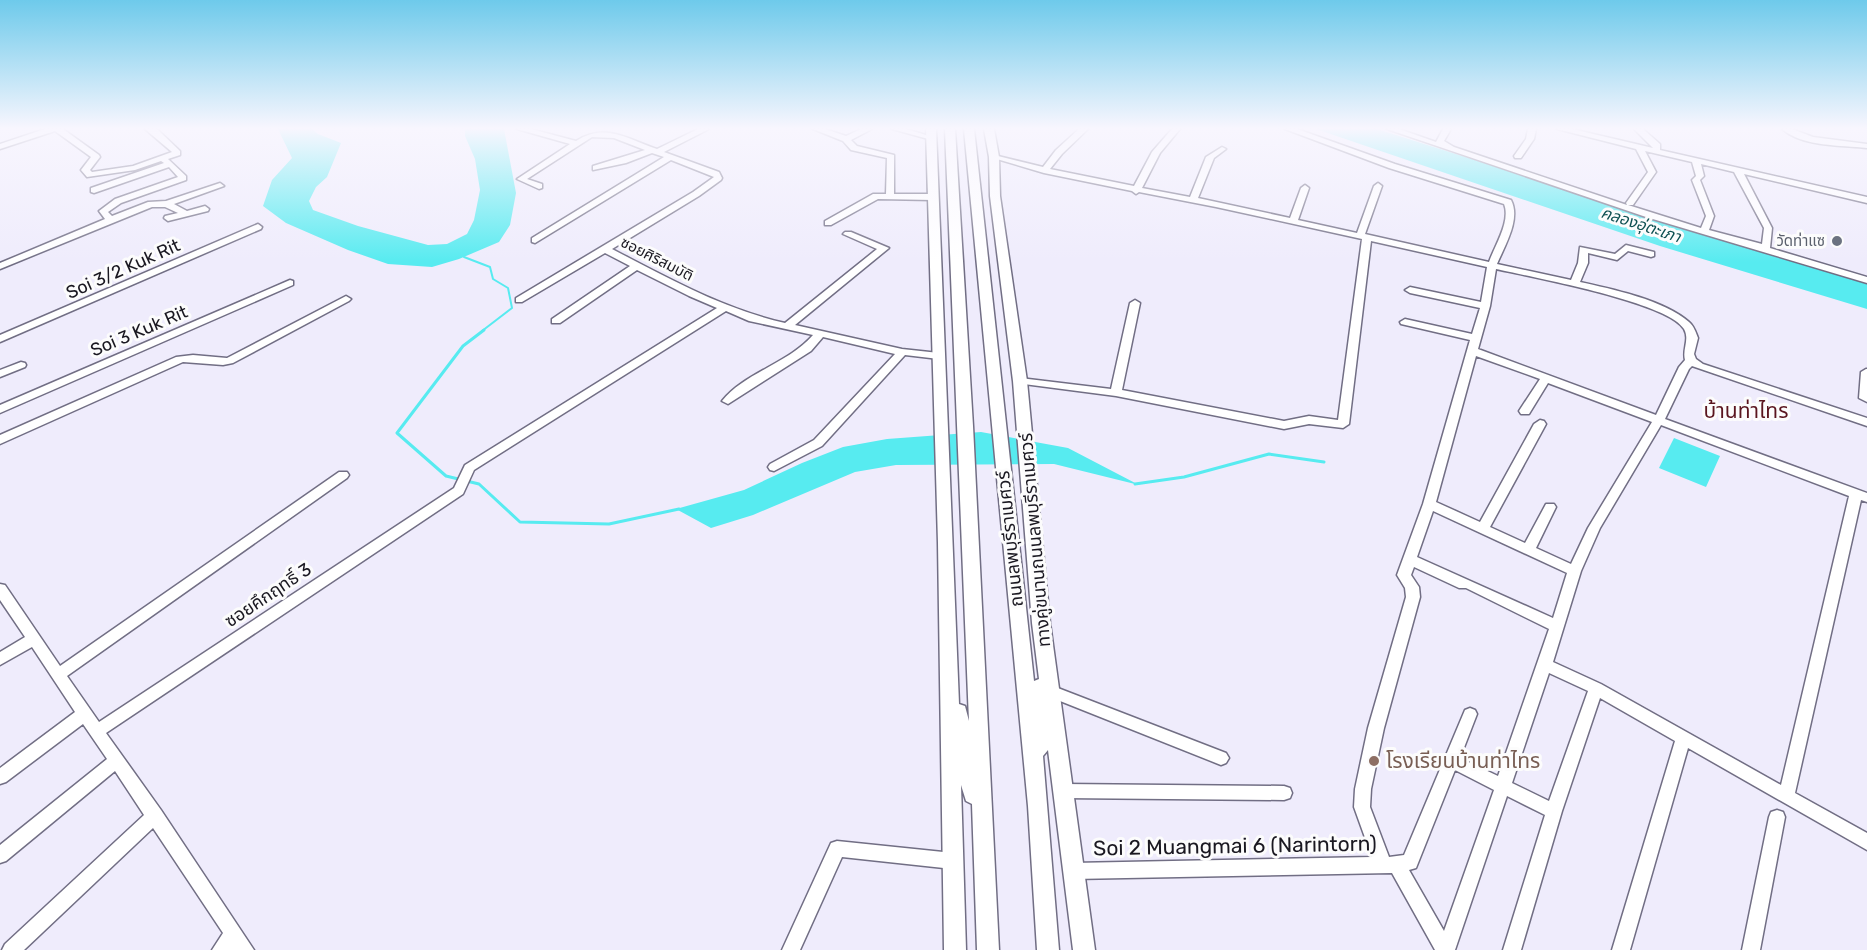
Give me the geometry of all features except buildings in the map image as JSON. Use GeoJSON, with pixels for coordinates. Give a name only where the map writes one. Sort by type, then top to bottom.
{"type":"FeatureCollection","features":[{"type":"Feature","properties":{"kind":"main road"},"geometry":{"type":"LineString","coordinates":[[933,173],[950,663],[955,950]]}},
{"type":"Feature","properties":{"kind":"main road","name":"ถนนลพบุรีราเมศวร์"},"geometry":{"type":"LineString","coordinates":[[952,173],[966,426],[988,950]]}},
{"type":"Feature","properties":{"kind":"main road","name":"ถนนลพบุรีราเมศวร์"},"geometry":{"type":"LineString","coordinates":[[974,173],[1038,806],[1048,950]]}},
{"type":"Feature","properties":{"kind":"main road","name":"ทางคู่ขนานถนนลพบุรีราเมศวร์"},"geometry":{"type":"LineString","coordinates":[[994,173],[995,196],[1029,466],[1041,623],[1084,950]]}},
{"type":"Feature","properties":{"kind":"main road"},"geometry":{"type":"LineString","coordinates":[[953,194],[976,195]]}},
{"type":"Feature","properties":{"kind":"main road"},"geometry":{"type":"LineString","coordinates":[[1038,806],[1041,623]]}},
{"type":"Feature","properties":{"kind":"main road"},"geometry":{"type":"LineString","coordinates":[[950,663],[984,875]]}},
{"type":"Feature","properties":{"kind":"street"},"geometry":{"type":"LineString","coordinates":[[88,173],[110,173]]}},
{"type":"Feature","properties":{"kind":"street"},"geometry":{"type":"LineString","coordinates":[[94,190],[136,173]]}},
{"type":"Feature","properties":{"kind":"street"},"geometry":{"type":"LineString","coordinates":[[110,220],[104,211],[118,201],[183,178],[179,173]]}},
{"type":"Feature","properties":{"kind":"street"},"geometry":{"type":"LineString","coordinates":[[527,173],[521,178],[539,186]]}},
{"type":"Feature","properties":{"kind":"street"},"geometry":{"type":"LineString","coordinates":[[535,240],[643,173]]}},
{"type":"Feature","properties":{"kind":"street","name":"ซอยศิริสมบัติ"},"geometry":{"type":"LineString","coordinates":[[714,173],[718,178],[696,194],[606,249],[724,308],[753,319],[902,352],[939,356]]}},
{"type":"Feature","properties":{"kind":"street"},"geometry":{"type":"LineString","coordinates":[[890,196],[891,173]]}},
{"type":"Feature","properties":{"kind":"street"},"geometry":{"type":"LineString","coordinates":[[1055,173],[1136,191],[1193,200],[1575,282],[1638,300],[1672,315],[1687,325],[1693,339],[1689,354],[1691,361],[1700,366],[1867,423]]}},
{"type":"Feature","properties":{"kind":"street"},"geometry":{"type":"LineString","coordinates":[[1136,191],[1145,173]]}},
{"type":"Feature","properties":{"kind":"street"},"geometry":{"type":"LineString","coordinates":[[1193,200],[1204,173]]}},
{"type":"Feature","properties":{"kind":"street"},"geometry":{"type":"LineString","coordinates":[[1391,866],[1362,807],[1363,789],[1376,728],[1413,597],[1412,587],[1404,577],[1429,504],[1485,306],[1492,265],[1509,222],[1511,210],[1508,202],[1416,173]]}},
{"type":"Feature","properties":{"kind":"street"},"geometry":{"type":"LineString","coordinates":[[1524,173],[1649,215],[1867,280]]}},
{"type":"Feature","properties":{"kind":"street"},"geometry":{"type":"LineString","coordinates":[[1534,173],[1766,248],[1768,228],[1739,173]]}},
{"type":"Feature","properties":{"kind":"street"},"geometry":{"type":"LineString","coordinates":[[1630,203],[1651,173]]}},
{"type":"Feature","properties":{"kind":"street"},"geometry":{"type":"LineString","coordinates":[[1699,173],[1696,180],[1710,216],[1705,229]]}},
{"type":"Feature","properties":{"kind":"street"},"geometry":{"type":"LineString","coordinates":[[1755,173],[1867,200]]}},
{"type":"Feature","properties":{"kind":"street"},"geometry":{"type":"LineString","coordinates":[[0,266],[151,204],[167,204],[220,186]]}},
{"type":"Feature","properties":{"kind":"street"},"geometry":{"type":"LineString","coordinates":[[1020,381],[1063,384],[1284,425],[1309,420],[1343,424],[1364,237],[1378,186]]}},
{"type":"Feature","properties":{"kind":"street"},"geometry":{"type":"LineString","coordinates":[[1293,222],[1305,188]]}},
{"type":"Feature","properties":{"kind":"street"},"geometry":{"type":"LineString","coordinates":[[828,223],[876,196],[933,196]]}},
{"type":"Feature","properties":{"kind":"street"},"geometry":{"type":"LineString","coordinates":[[167,204],[186,214]]}},
{"type":"Feature","properties":{"kind":"street"},"geometry":{"type":"LineString","coordinates":[[168,218],[205,209]]}},
{"type":"Feature","properties":{"kind":"street","name":"Soi 3/2 Kuk Rit"},"geometry":{"type":"LineString","coordinates":[[0,339],[258,227]]}},
{"type":"Feature","properties":{"kind":"street"},"geometry":{"type":"LineString","coordinates":[[788,326],[884,248],[848,234]]}},
{"type":"Feature","properties":{"kind":"street"},"geometry":{"type":"LineString","coordinates":[[1575,282],[1583,263],[1583,249],[1617,257],[1626,248],[1651,254]]}},
{"type":"Feature","properties":{"kind":"street"},"geometry":{"type":"LineString","coordinates":[[519,300],[606,249]]}},
{"type":"Feature","properties":{"kind":"street"},"geometry":{"type":"LineString","coordinates":[[556,321],[636,266]]}},
{"type":"Feature","properties":{"kind":"street","name":"Soi 3 Kuk Rit"},"geometry":{"type":"LineString","coordinates":[[0,409],[290,283]]}},
{"type":"Feature","properties":{"kind":"street"},"geometry":{"type":"LineString","coordinates":[[1410,290],[1485,306]]}},
{"type":"Feature","properties":{"kind":"street"},"geometry":{"type":"LineString","coordinates":[[0,440],[180,359],[196,357],[218,362],[229,361],[346,299]]}},
{"type":"Feature","properties":{"kind":"street"},"geometry":{"type":"LineString","coordinates":[[1116,393],[1135,303]]}},
{"type":"Feature","properties":{"kind":"street","name":"ซอยคึกฤทธิ์ 3"},"geometry":{"type":"LineString","coordinates":[[97,731],[459,491],[470,468],[724,308]]}},
{"type":"Feature","properties":{"kind":"street"},"geometry":{"type":"LineString","coordinates":[[1405,321],[1475,338]]}},
{"type":"Feature","properties":{"kind":"street"},"geometry":{"type":"LineString","coordinates":[[728,401],[736,393],[807,349],[820,333]]}},
{"type":"Feature","properties":{"kind":"street"},"geometry":{"type":"LineString","coordinates":[[1472,350],[1862,496],[1786,797]]}},
{"type":"Feature","properties":{"kind":"street"},"geometry":{"type":"LineString","coordinates":[[774,467],[818,443],[902,352]]}},
{"type":"Feature","properties":{"kind":"street"},"geometry":{"type":"LineString","coordinates":[[1445,950],[1545,665],[1574,572],[1594,528],[1659,420],[1684,367],[1691,361]]}},
{"type":"Feature","properties":{"kind":"street"},"geometry":{"type":"LineString","coordinates":[[0,374],[21,364]]}},
{"type":"Feature","properties":{"kind":"street"},"geometry":{"type":"LineString","coordinates":[[1866,372],[1865,398],[1867,399]]}},
{"type":"Feature","properties":{"kind":"street"},"geometry":{"type":"LineString","coordinates":[[1525,411],[1546,378]]}},
{"type":"Feature","properties":{"kind":"street"},"geometry":{"type":"LineString","coordinates":[[1483,529],[1540,424]]}},
{"type":"Feature","properties":{"kind":"street"},"geometry":{"type":"LineString","coordinates":[[58,675],[343,475]]}},
{"type":"Feature","properties":{"kind":"street"},"geometry":{"type":"LineString","coordinates":[[1429,504],[1574,572]]}},
{"type":"Feature","properties":{"kind":"street"},"geometry":{"type":"LineString","coordinates":[[1528,550],[1550,507]]}},
{"type":"Feature","properties":{"kind":"street"},"geometry":{"type":"LineString","coordinates":[[1409,559],[1556,626]]}},
{"type":"Feature","properties":{"kind":"street"},"geometry":{"type":"LineString","coordinates":[[0,589],[5,606],[34,639],[86,713],[245,950]]}},
{"type":"Feature","properties":{"kind":"street"},"geometry":{"type":"LineString","coordinates":[[0,659],[34,639]]}},
{"type":"Feature","properties":{"kind":"street"},"geometry":{"type":"LineString","coordinates":[[1545,665],[1596,688],[1683,740],[1867,842]]}},
{"type":"Feature","properties":{"kind":"street"},"geometry":{"type":"LineString","coordinates":[[1512,950],[1554,811],[1596,688]]}},
{"type":"Feature","properties":{"kind":"street"},"geometry":{"type":"LineString","coordinates":[[1050,692],[1221,758]]}},
{"type":"Feature","properties":{"kind":"street"},"geometry":{"type":"LineString","coordinates":[[0,777],[86,713]]}},
{"type":"Feature","properties":{"kind":"street","name":"Soi 2 Muangmai 6 (Narintorn)"},"geometry":{"type":"LineString","coordinates":[[1073,871],[1391,866],[1410,862],[1470,714]]}},
{"type":"Feature","properties":{"kind":"street"},"geometry":{"type":"LineString","coordinates":[[1621,950],[1683,740]]}},
{"type":"Feature","properties":{"kind":"street"},"geometry":{"type":"LineString","coordinates":[[0,855],[117,760]]}},
{"type":"Feature","properties":{"kind":"street"},"geometry":{"type":"LineString","coordinates":[[1451,761],[1554,811]]}},
{"type":"Feature","properties":{"kind":"street"},"geometry":{"type":"LineString","coordinates":[[1063,791],[1284,792]]}},
{"type":"Feature","properties":{"kind":"street"},"geometry":{"type":"LineString","coordinates":[[11,950],[155,815]]}},
{"type":"Feature","properties":{"kind":"street"},"geometry":{"type":"LineString","coordinates":[[1751,950],[1777,817]]}},
{"type":"Feature","properties":{"kind":"street"},"geometry":{"type":"LineString","coordinates":[[791,950],[837,849],[953,861]]}},
{"type":"Feature","properties":{"kind":"street","name":"Soi 2 Muangmai 6 (Narintorn)"},"geometry":{"type":"LineString","coordinates":[[1391,866],[1445,950]]}},
{"type":"Feature","properties":{"kind":"street"},"geometry":{"type":"LineString","coordinates":[[220,950],[234,934]]}},
{"type":"Feature","properties":{"kind":"water"},"geometry":{"type":"Polygon","coordinates":[[[278,173],[329,173],[316,187],[309,201],[313,210],[358,226],[428,245],[447,244],[467,234],[474,220],[480,190],[477,173],[512,173],[516,193],[510,225],[499,242],[459,259],[432,267],[388,264],[348,250],[286,223],[263,206],[272,180],[278,173]]]}},
{"type":"Feature","properties":{"kind":"water","name":"คลองอุ่ตะเภา"},"geometry":{"type":"Polygon","coordinates":[[[1446,173],[1517,173],[1867,284],[1867,309],[1660,246],[1446,173]]]}},
{"type":"Feature","properties":{"kind":"water"},"geometry":{"type":"Polygon","coordinates":[[[981,432],[1068,448],[1139,485],[1054,464],[896,465],[855,472],[753,515],[711,528],[676,509],[744,490],[843,447],[887,439],[981,432]]]}},
{"type":"Feature","properties":{"kind":"water"},"geometry":{"type":"Polygon","coordinates":[[[1674,438],[1720,456],[1706,487],[1659,468],[1674,438]]]}},
{"type":"Feature","properties":{"kind":"waterway"},"geometry":{"type":"LineString","coordinates":[[464,257],[490,267],[493,279],[508,288],[512,308],[482,331]]}},
{"type":"Feature","properties":{"kind":"waterway"},"geometry":{"type":"LineString","coordinates":[[484,330],[463,346],[397,433],[446,476],[479,484],[520,522],[609,524],[679,509]]}},
{"type":"Feature","properties":{"kind":"waterway"},"geometry":{"type":"LineString","coordinates":[[1135,484],[1184,477],[1269,454],[1324,462]]}},
{"type":"Feature","properties":{"kind":"place","name":"วัดท่าแซ"},"geometry":{"type":"Point","coordinates":[1837,241]}},
{"type":"Feature","properties":{"kind":"place","name":"โรงเรียนบ้านท่าไทร"},"geometry":{"type":"Point","coordinates":[1374,761]}},
{"type":"Feature","properties":{"kind":"district","name":"บ้านท่าไทร"},"geometry":{"type":"Point","coordinates":[1746,411]}}]}
